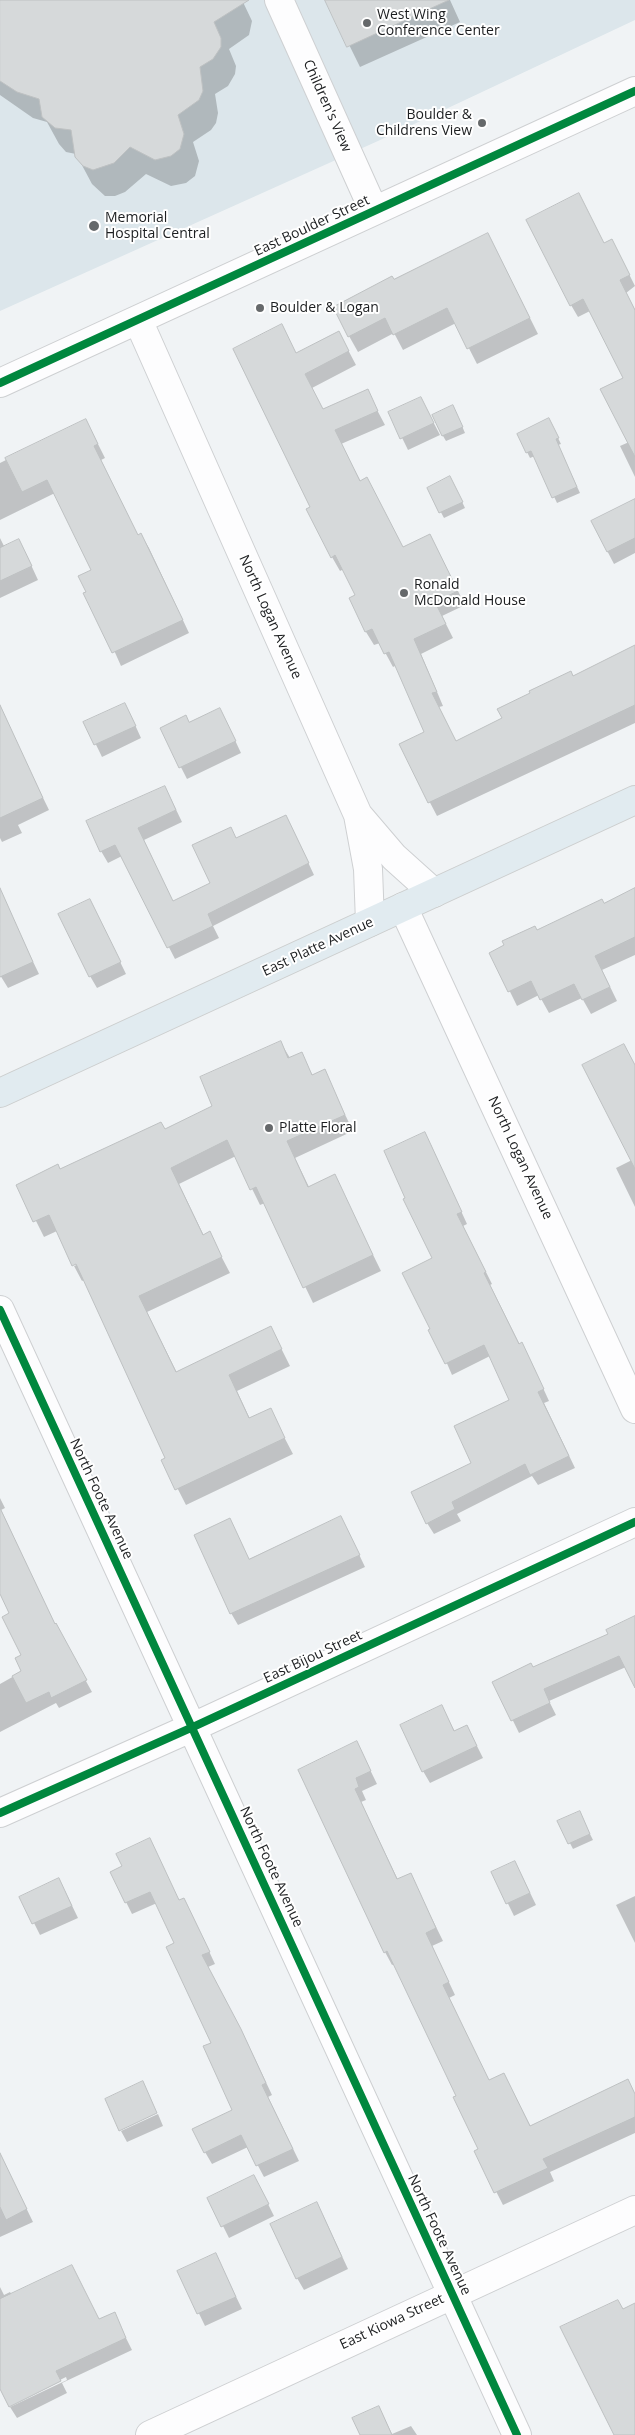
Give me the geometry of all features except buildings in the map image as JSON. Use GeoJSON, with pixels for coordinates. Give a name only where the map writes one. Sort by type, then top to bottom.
{"type":"FeatureCollection","features":[{"type":"Feature","properties":{"kind":"main road","name":"East Platte Avenue"},"geometry":{"type":"LineString","coordinates":[[0,1093],[635,800]]}},
{"type":"Feature","properties":{"kind":"street","name":"Children's View"},"geometry":{"type":"LineString","coordinates":[[280,0],[374,211]]}},
{"type":"Feature","properties":{"kind":"street","name":"East Boulder Street"},"geometry":{"type":"LineString","coordinates":[[0,383],[374,211],[632,101]]}},
{"type":"Feature","properties":{"kind":"street","name":"North Logan Avenue"},"geometry":{"type":"LineString","coordinates":[[138,320],[358,815],[368,869],[370,922]]}},
{"type":"Feature","properties":{"kind":"street"},"geometry":{"type":"LineString","coordinates":[[358,815],[394,857],[434,893]]}},
{"type":"Feature","properties":{"kind":"street","name":"North Logan Avenue"},"geometry":{"type":"LineString","coordinates":[[404,907],[635,1409]]}},
{"type":"Feature","properties":{"kind":"street","name":"North Foote Avenue"},"geometry":{"type":"LineString","coordinates":[[0,1310],[517,2435]]}},
{"type":"Feature","properties":{"kind":"street","name":"East Bijou Street"},"geometry":{"type":"LineString","coordinates":[[0,1814],[193,1727],[635,1522]]}},
{"type":"Feature","properties":{"kind":"street","name":"East Kiowa Street"},"geometry":{"type":"LineString","coordinates":[[150,2435],[452,2293],[635,2210]]}},
{"type":"Feature","properties":{"kind":"shaded area","name":"Memorial Hospital Central"},"geometry":{"type":"Polygon","coordinates":[[[0,0],[635,0],[635,20],[378,141],[0,311],[0,0]]]}},
{"type":"Feature","properties":{"kind":"cycle path"},"geometry":{"type":"LineString","coordinates":[[0,383],[635,91]]}},
{"type":"Feature","properties":{"kind":"cycle path"},"geometry":{"type":"LineString","coordinates":[[0,1310],[517,2435]]}},
{"type":"Feature","properties":{"kind":"cycle path"},"geometry":{"type":"LineString","coordinates":[[0,1813],[193,1727],[635,1522]]}},
{"type":"Feature","properties":{"kind":"place","name":"West Wing Conference Center"},"geometry":{"type":"Point","coordinates":[367,23]}},
{"type":"Feature","properties":{"kind":"place","name":"Boulder & Childrens View"},"geometry":{"type":"Point","coordinates":[482,123]}},
{"type":"Feature","properties":{"kind":"place","name":"Memorial Hospital Central"},"geometry":{"type":"Point","coordinates":[94,226]}},
{"type":"Feature","properties":{"kind":"place","name":"Boulder & Logan"},"geometry":{"type":"Point","coordinates":[260,308]}},
{"type":"Feature","properties":{"kind":"place","name":"Ronald McDonald House"},"geometry":{"type":"Point","coordinates":[404,593]}},
{"type":"Feature","properties":{"kind":"place","name":"Platte Floral"},"geometry":{"type":"Point","coordinates":[269,1128]}}]}
